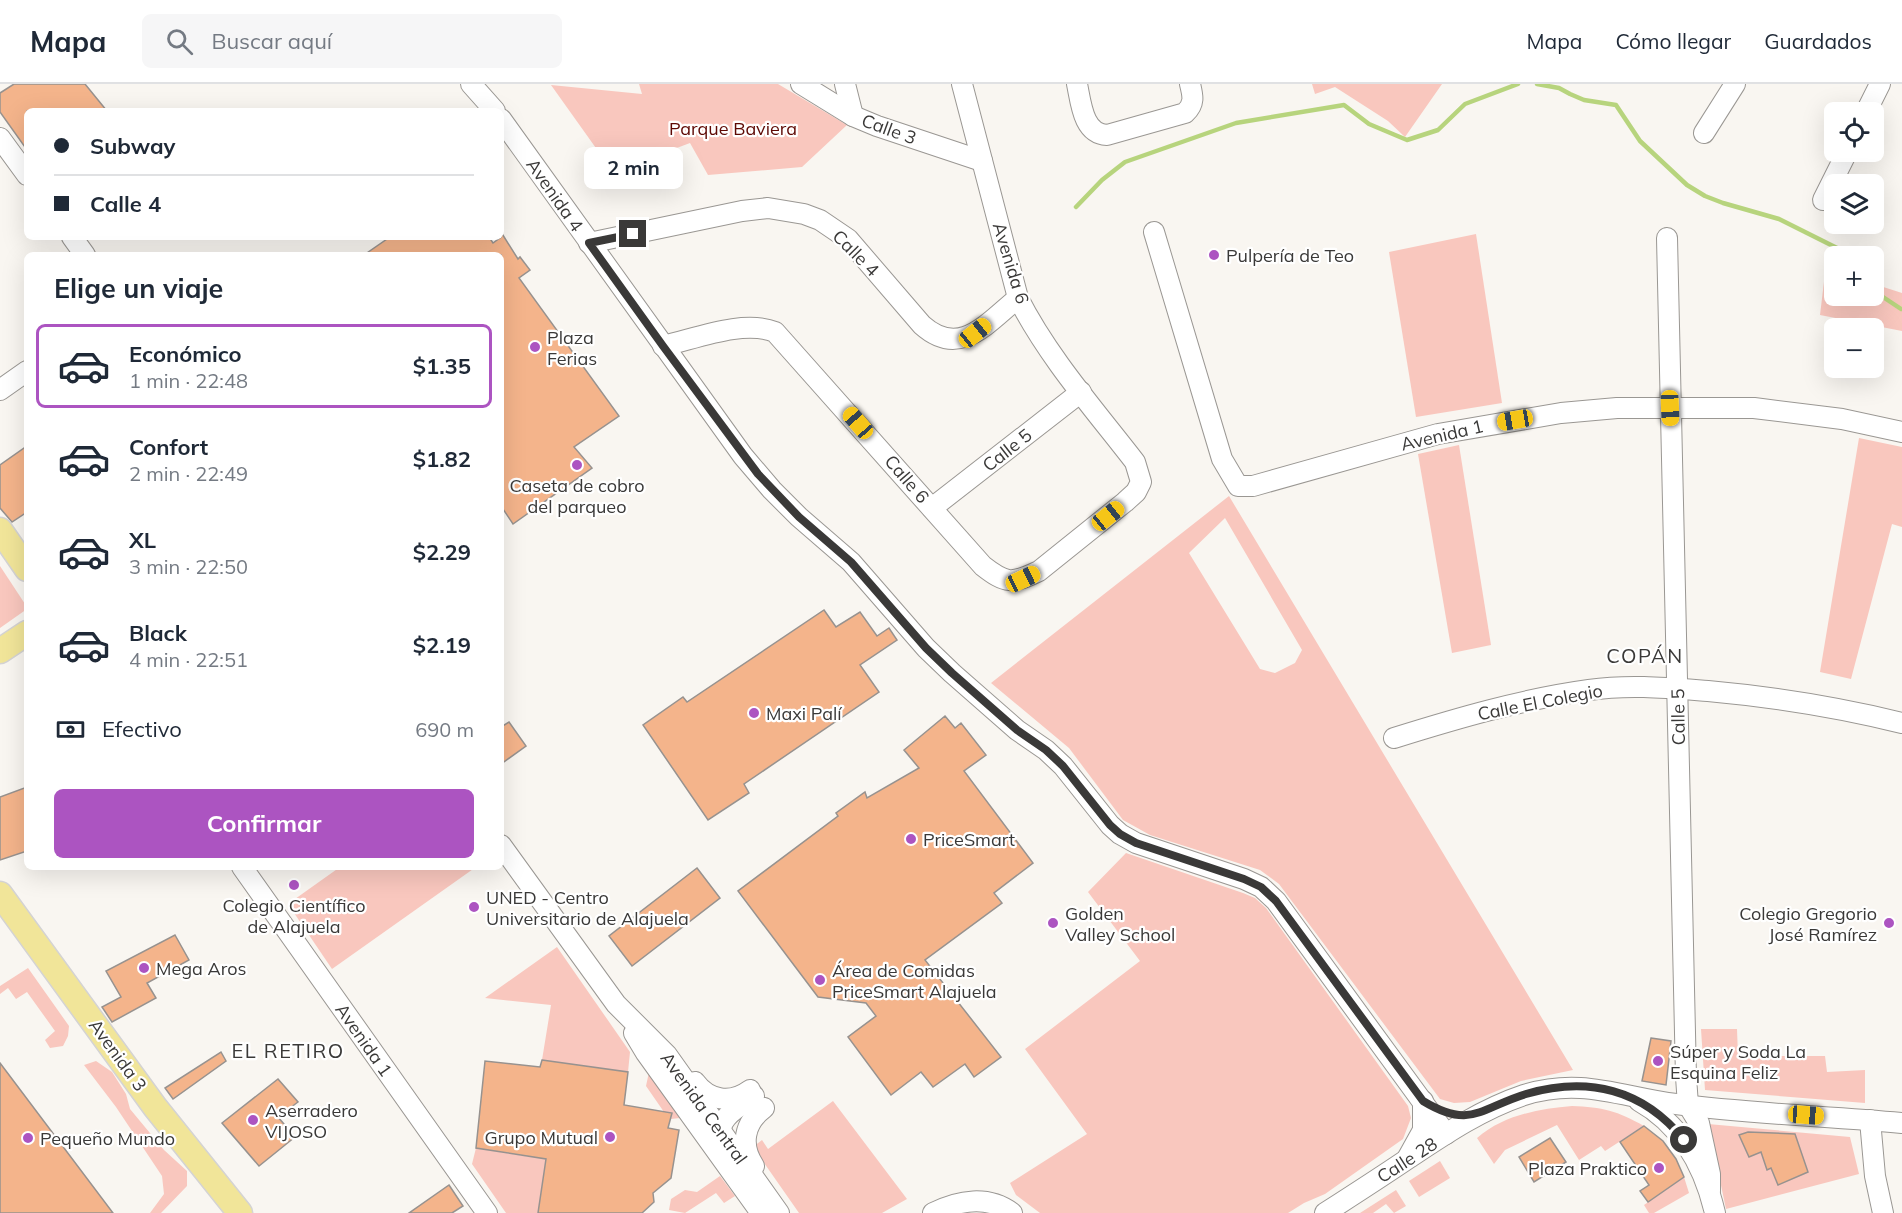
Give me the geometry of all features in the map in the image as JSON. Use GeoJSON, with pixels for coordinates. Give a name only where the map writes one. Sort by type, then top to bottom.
{"type":"FeatureCollection","features":[{"type":"Feature","properties":{"kind":"main road"},"geometry":{"type":"LineString","coordinates":[[0,530],[24,565]]}},
{"type":"Feature","properties":{"kind":"main road"},"geometry":{"type":"LineString","coordinates":[[0,651],[24,635]]}},
{"type":"Feature","properties":{"kind":"main road","name":"Avenida 3"},"geometry":{"type":"LineString","coordinates":[[0,894],[155,1107],[239,1212]]}},
{"type":"Feature","properties":{"kind":"street"},"geometry":{"type":"LineString","coordinates":[[471,84],[492,108]]}},
{"type":"Feature","properties":{"kind":"street","name":"Calle 3"},"geometry":{"type":"LineString","coordinates":[[801,84],[853,116],[982,161]]}},
{"type":"Feature","properties":{"kind":"street"},"geometry":{"type":"LineString","coordinates":[[845,84],[853,116]]}},
{"type":"Feature","properties":{"kind":"street","name":"Avenida 6"},"geometry":{"type":"LineString","coordinates":[[962,84],[1018,298],[1030,321],[1135,462],[1141,482]]}},
{"type":"Feature","properties":{"kind":"street"},"geometry":{"type":"LineString","coordinates":[[1077,84],[1085,117],[1094,131],[1100,135],[1107,135],[1178,116],[1191,107],[1193,100],[1190,84]]}},
{"type":"Feature","properties":{"kind":"street"},"geometry":{"type":"LineString","coordinates":[[1704,133],[1735,84]]}},
{"type":"Feature","properties":{"kind":"street"},"geometry":{"type":"LineString","coordinates":[[1871,102],[1880,84]]}},
{"type":"Feature","properties":{"kind":"street","name":"Avenida 4"},"geometry":{"type":"LineString","coordinates":[[504,123],[743,456],[772,490],[851,562],[926,648],[952,673],[1017,730],[1046,750],[1063,766],[1115,830],[1136,843],[1244,879],[1261,887],[1276,901],[1446,1134]]}},
{"type":"Feature","properties":{"kind":"street"},"geometry":{"type":"LineString","coordinates":[[0,138],[24,172]]}},
{"type":"Feature","properties":{"kind":"street"},"geometry":{"type":"LineString","coordinates":[[1822,201],[1842,162]]}},
{"type":"Feature","properties":{"kind":"street","name":"Calle 4"},"geometry":{"type":"LineString","coordinates":[[589,243],[742,211],[768,208],[787,210],[820,220],[848,239],[922,326],[934,336],[949,341],[975,333],[1018,298]]}},
{"type":"Feature","properties":{"kind":"street","name":"Avenida 1"},"geometry":{"type":"LineString","coordinates":[[1154,232],[1222,459],[1238,486],[1253,486],[1412,440],[1462,429],[1561,413],[1617,408],[1754,408],[1842,419],[1902,432]]}},
{"type":"Feature","properties":{"kind":"street","name":"Calle 5"},"geometry":{"type":"LineString","coordinates":[[1667,238],[1677,689],[1698,1112],[1710,1174],[1710,1191]]}},
{"type":"Feature","properties":{"kind":"street","name":"Calle 6"},"geometry":{"type":"LineString","coordinates":[[663,346],[737,329],[766,328],[775,332],[983,566],[998,578],[1016,580],[1039,571],[1125,502],[1136,492],[1141,482]]}},
{"type":"Feature","properties":{"kind":"street"},"geometry":{"type":"LineString","coordinates":[[0,390],[24,373]]}},
{"type":"Feature","properties":{"kind":"street","name":"Calle 5"},"geometry":{"type":"LineString","coordinates":[[932,508],[1081,392]]}},
{"type":"Feature","properties":{"kind":"street","name":"Calle El Colegio"},"geometry":{"type":"LineString","coordinates":[[1394,738],[1511,705],[1591,690],[1645,687],[1774,697],[1821,704],[1902,723]]}},
{"type":"Feature","properties":{"kind":"street","name":"Avenida Central"},"geometry":{"type":"LineString","coordinates":[[504,849],[621,1010],[646,1053],[661,1062],[771,1212]]}},
{"type":"Feature","properties":{"kind":"street","name":"Avenida 1"},"geometry":{"type":"LineString","coordinates":[[244,870],[486,1213]]}},
{"type":"Feature","properties":{"kind":"street","name":"Avenida Central"},"geometry":{"type":"LineString","coordinates":[[621,1010],[667,1055],[682,1090],[719,1128],[771,1212]]}},
{"type":"Feature","properties":{"kind":"street"},"geometry":{"type":"LineString","coordinates":[[643,1032],[675,1055],[699,1087],[708,1095],[721,1099],[757,1099]]}},
{"type":"Feature","properties":{"kind":"street","name":"Calle 28"},"geometry":{"type":"LineString","coordinates":[[1326,1213],[1479,1114],[1525,1095],[1552,1088],[1571,1086],[1596,1088],[1698,1112],[1902,1123]]}},
{"type":"Feature","properties":{"kind":"street"},"geometry":{"type":"LineString","coordinates":[[1629,1095],[1653,1109],[1676,1130],[1691,1150],[1710,1191],[1715,1213]]}},
{"type":"Feature","properties":{"kind":"street"},"geometry":{"type":"LineString","coordinates":[[719,1128],[722,1120],[757,1099]]}},
{"type":"Feature","properties":{"kind":"street"},"geometry":{"type":"LineString","coordinates":[[757,1099],[756,1113],[748,1127],[746,1148],[752,1162],[773,1192],[771,1212]]}},
{"type":"Feature","properties":{"kind":"street"},"geometry":{"type":"LineString","coordinates":[[1423,1101],[1450,1114],[1479,1114]]}},
{"type":"Feature","properties":{"kind":"street"},"geometry":{"type":"LineString","coordinates":[[1406,1160],[1423,1130],[1425,1118],[1423,1101]]}},
{"type":"Feature","properties":{"kind":"street"},"geometry":{"type":"LineString","coordinates":[[1870,1120],[1875,1176],[1883,1213]]}},
{"type":"Feature","properties":{"kind":"street"},"geometry":{"type":"LineString","coordinates":[[933,1213],[970,1201],[994,1203],[1012,1213]]}},
{"type":"Feature","properties":{"kind":"green space","name":"Parque Baviera"},"geometry":{"type":"Polygon","coordinates":[[[639,84],[778,84],[847,125],[802,167],[708,175],[690,143],[613,172],[551,85],[642,94],[639,84]]]}},
{"type":"Feature","properties":{"kind":"green space"},"geometry":{"type":"Polygon","coordinates":[[[1312,84],[1442,84],[1405,137],[1388,121],[1335,87],[1315,94],[1312,84]]]}},
{"type":"Feature","properties":{"kind":"green space"},"geometry":{"type":"Polygon","coordinates":[[[1476,234],[1502,403],[1416,417],[1389,252],[1476,234]]]}},
{"type":"Feature","properties":{"kind":"green space"},"geometry":{"type":"Polygon","coordinates":[[[1824,282],[1824,306],[1884,306],[1884,287],[1902,293],[1902,331],[1884,327],[1884,318],[1835,318],[1820,315],[1824,282]]]}},
{"type":"Feature","properties":{"kind":"green space"},"geometry":{"type":"Polygon","coordinates":[[[1859,438],[1902,447],[1902,527],[1892,524],[1851,679],[1820,672],[1859,438]]]}},
{"type":"Feature","properties":{"kind":"green space"},"geometry":{"type":"Polygon","coordinates":[[[1459,445],[1491,645],[1452,653],[1418,454],[1459,445]]]}},
{"type":"Feature","properties":{"kind":"green space"},"geometry":{"type":"Polygon","coordinates":[[[1229,496],[1573,1070],[1521,1081],[1470,1102],[1454,1103],[1440,1099],[1279,884],[1260,870],[1150,835],[1123,820],[1069,748],[991,683],[1229,496]],[[1225,518],[1189,553],[1260,669],[1275,673],[1295,663],[1302,650],[1225,518]]]}},
{"type":"Feature","properties":{"kind":"green space"},"geometry":{"type":"Polygon","coordinates":[[[0,566],[24,602],[24,611],[0,628],[0,566]]]}},
{"type":"Feature","properties":{"kind":"green space"},"geometry":{"type":"Polygon","coordinates":[[[1126,853],[1243,893],[1255,898],[1266,908],[1408,1106],[1411,1118],[1403,1139],[1325,1194],[1288,1213],[1040,1213],[1016,1195],[1010,1183],[1087,1134],[1025,1049],[1140,961],[1088,892],[1126,853]]]}},
{"type":"Feature","properties":{"kind":"green space"},"geometry":{"type":"Polygon","coordinates":[[[336,870],[472,870],[332,969],[288,904],[336,870]]]}},
{"type":"Feature","properties":{"kind":"green space"},"geometry":{"type":"Polygon","coordinates":[[[557,947],[630,1052],[628,1072],[542,1060],[551,1005],[485,998],[557,947]]]}},
{"type":"Feature","properties":{"kind":"green space"},"geometry":{"type":"Polygon","coordinates":[[[28,968],[69,1026],[68,1036],[63,1046],[50,1048],[45,1040],[55,1031],[27,992],[16,999],[8,988],[0,994],[0,986],[28,968]]]}},
{"type":"Feature","properties":{"kind":"green space"},"geometry":{"type":"Polygon","coordinates":[[[1701,1029],[1737,1029],[1738,1056],[1825,1056],[1827,1072],[1865,1070],[1865,1103],[1705,1090],[1701,1029]]]}},
{"type":"Feature","properties":{"kind":"green space"},"geometry":{"type":"Polygon","coordinates":[[[96,1061],[112,1072],[126,1094],[130,1109],[164,1150],[187,1171],[187,1186],[161,1213],[150,1213],[164,1194],[162,1176],[116,1107],[84,1065],[96,1061]]]}},
{"type":"Feature","properties":{"kind":"green space"},"geometry":{"type":"Polygon","coordinates":[[[649,1072],[680,1118],[671,1119],[672,1113],[664,1112],[646,1086],[649,1072]]]}},
{"type":"Feature","properties":{"kind":"green space"},"geometry":{"type":"Polygon","coordinates":[[[833,1101],[907,1199],[882,1213],[799,1213],[753,1147],[762,1140],[768,1149],[833,1101]]]}},
{"type":"Feature","properties":{"kind":"green space"},"geometry":{"type":"Polygon","coordinates":[[[1572,1106],[1610,1111],[1644,1126],[1605,1151],[1601,1146],[1579,1160],[1557,1125],[1505,1150],[1494,1164],[1477,1138],[1498,1124],[1522,1114],[1572,1106]]]}},
{"type":"Feature","properties":{"kind":"green space"},"geometry":{"type":"Polygon","coordinates":[[[1708,1124],[1850,1137],[1859,1174],[1726,1209],[1708,1124]],[[1748,1132],[1739,1135],[1749,1157],[1761,1152],[1767,1169],[1771,1168],[1778,1185],[1808,1172],[1794,1134],[1748,1132]]]}},
{"type":"Feature","properties":{"kind":"green space"},"geometry":{"type":"Polygon","coordinates":[[[549,1138],[538,1213],[506,1213],[472,1164],[476,1148],[531,1157],[549,1138]]]}},
{"type":"Feature","properties":{"kind":"green space"},"geometry":{"type":"Polygon","coordinates":[[[1440,1161],[1450,1178],[1419,1197],[1409,1181],[1440,1161]]]}},
{"type":"Feature","properties":{"kind":"green space"},"geometry":{"type":"Polygon","coordinates":[[[720,1176],[735,1196],[724,1203],[716,1193],[685,1213],[669,1210],[671,1199],[685,1190],[697,1192],[720,1176]]]}},
{"type":"Feature","properties":{"kind":"green space"},"geometry":{"type":"Polygon","coordinates":[[[1684,1177],[1689,1193],[1654,1213],[1649,1213],[1644,1205],[1684,1177]]]}},
{"type":"Feature","properties":{"kind":"green space"},"geometry":{"type":"Polygon","coordinates":[[[1396,1190],[1406,1206],[1394,1213],[1386,1204],[1373,1213],[1360,1213],[1396,1190]]]}},
{"type":"Feature","properties":{"kind":"building"},"geometry":{"type":"Polygon","coordinates":[[[14,84],[85,84],[105,108],[24,108],[24,146],[0,112],[0,93],[14,84]]]}},
{"type":"Feature","properties":{"kind":"building","name":"Plaza Ferias"},"geometry":{"type":"Polygon","coordinates":[[[504,237],[518,259],[520,257],[530,270],[519,278],[619,416],[574,447],[592,468],[513,524],[504,510],[504,252],[368,252],[386,240],[491,240],[493,243],[497,240],[504,240],[504,237]]]}},
{"type":"Feature","properties":{"kind":"building"},"geometry":{"type":"Polygon","coordinates":[[[24,448],[24,514],[12,522],[0,508],[0,465],[24,448]]]}},
{"type":"Feature","properties":{"kind":"building","name":"Maxi Palí"},"geometry":{"type":"Polygon","coordinates":[[[824,610],[836,627],[860,612],[877,636],[889,628],[897,640],[860,665],[879,692],[744,784],[749,793],[708,820],[643,725],[683,697],[687,702],[824,610]]]}},
{"type":"Feature","properties":{"kind":"building","name":"PriceSmart"},"geometry":{"type":"Polygon","coordinates":[[[945,716],[955,728],[961,723],[986,755],[964,771],[1033,863],[994,893],[1002,903],[925,960],[1001,1057],[974,1077],[965,1064],[933,1087],[921,1072],[891,1095],[848,1037],[876,1016],[866,1003],[818,997],[738,891],[838,816],[836,813],[865,792],[867,798],[919,768],[904,750],[945,716]]]}},
{"type":"Feature","properties":{"kind":"building"},"geometry":{"type":"Polygon","coordinates":[[[509,722],[526,746],[504,762],[504,725],[509,722]]]}},
{"type":"Feature","properties":{"kind":"building"},"geometry":{"type":"Polygon","coordinates":[[[24,788],[24,852],[0,860],[0,797],[24,788]]]}},
{"type":"Feature","properties":{"kind":"building"},"geometry":{"type":"Polygon","coordinates":[[[697,868],[720,898],[632,966],[609,936],[697,868]]]}},
{"type":"Feature","properties":{"kind":"building","name":"Mega Aros"},"geometry":{"type":"Polygon","coordinates":[[[175,935],[189,960],[147,983],[156,998],[112,1022],[102,1007],[121,997],[106,971],[175,935]]]}},
{"type":"Feature","properties":{"kind":"building","name":"Súper y Soda La Esquina Feliz"},"geometry":{"type":"Polygon","coordinates":[[[1651,1038],[1671,1041],[1666,1085],[1642,1081],[1651,1038]]]}},
{"type":"Feature","properties":{"kind":"building"},"geometry":{"type":"Polygon","coordinates":[[[221,1052],[226,1061],[173,1099],[165,1088],[221,1052]]]}},
{"type":"Feature","properties":{"kind":"building","name":"Grupo Mutual"},"geometry":{"type":"Polygon","coordinates":[[[542,1060],[628,1072],[624,1105],[672,1113],[668,1128],[679,1130],[671,1178],[653,1193],[654,1202],[642,1213],[538,1213],[546,1159],[476,1148],[485,1061],[540,1067],[542,1060]]]}},
{"type":"Feature","properties":{"kind":"building","name":"Pequeño Mundo"},"geometry":{"type":"Polygon","coordinates":[[[0,1063],[113,1213],[0,1213],[0,1063]]]}},
{"type":"Feature","properties":{"kind":"building","name":"Aserradero VIJOSO"},"geometry":{"type":"Polygon","coordinates":[[[278,1079],[298,1102],[278,1117],[295,1137],[259,1166],[222,1123],[278,1079]]]}},
{"type":"Feature","properties":{"kind":"building","name":"Plaza Praktico"},"geometry":{"type":"Polygon","coordinates":[[[1644,1126],[1663,1141],[1676,1159],[1684,1177],[1648,1202],[1640,1191],[1649,1185],[1620,1142],[1644,1126]]]}},
{"type":"Feature","properties":{"kind":"building"},"geometry":{"type":"Polygon","coordinates":[[[1748,1132],[1795,1134],[1808,1172],[1778,1185],[1771,1168],[1767,1170],[1761,1152],[1749,1157],[1739,1135],[1748,1132]]]}},
{"type":"Feature","properties":{"kind":"building","name":"Plaza Praktico"},"geometry":{"type":"Polygon","coordinates":[[[1550,1138],[1566,1162],[1534,1182],[1519,1157],[1550,1138]]]}},
{"type":"Feature","properties":{"kind":"building"},"geometry":{"type":"Polygon","coordinates":[[[449,1185],[463,1206],[452,1213],[409,1213],[449,1185]]]}},
{"type":"Feature","properties":{"kind":"waterway"},"geometry":{"type":"LineString","coordinates":[[1076,207],[1102,180],[1125,162],[1236,123],[1344,105],[1369,124],[1407,140],[1438,130],[1465,104],[1518,84]]}},
{"type":"Feature","properties":{"kind":"waterway"},"geometry":{"type":"LineString","coordinates":[[1537,84],[1559,88],[1584,100],[1616,105],[1640,141],[1687,185],[1723,203],[1779,219],[1833,246]]}},
{"type":"Feature","properties":{"kind":"waterway"},"geometry":{"type":"LineString","coordinates":[[1884,298],[1901,309]]}},
{"type":"Feature","properties":{"kind":"place","name":"Pulpería de Teo"},"geometry":{"type":"Point","coordinates":[1214,255]}},
{"type":"Feature","properties":{"kind":"place","name":"Plaza Ferias"},"geometry":{"type":"Point","coordinates":[535,347]}},
{"type":"Feature","properties":{"kind":"place","name":"Caseta de cobro del parqueo"},"geometry":{"type":"Point","coordinates":[577,465]}},
{"type":"Feature","properties":{"kind":"place","name":"Maxi Palí"},"geometry":{"type":"Point","coordinates":[754,713]}},
{"type":"Feature","properties":{"kind":"place","name":"PriceSmart"},"geometry":{"type":"Point","coordinates":[911,839]}},
{"type":"Feature","properties":{"kind":"place","name":"Colegio Científico de Alajuela"},"geometry":{"type":"Point","coordinates":[294,885]}},
{"type":"Feature","properties":{"kind":"place","name":"UNED - Centro Universitario de Alajuela"},"geometry":{"type":"Point","coordinates":[474,907]}},
{"type":"Feature","properties":{"kind":"place","name":"Golden Valley School"},"geometry":{"type":"Point","coordinates":[1053,923]}},
{"type":"Feature","properties":{"kind":"place","name":"Colegio Gregorio José Ramírez"},"geometry":{"type":"Point","coordinates":[1889,923]}},
{"type":"Feature","properties":{"kind":"place","name":"Mega Aros"},"geometry":{"type":"Point","coordinates":[144,968]}},
{"type":"Feature","properties":{"kind":"place","name":"Área de Comidas PriceSmart Alajuela"},"geometry":{"type":"Point","coordinates":[820,980]}},
{"type":"Feature","properties":{"kind":"place","name":"Súper y Soda La Esquina Feliz"},"geometry":{"type":"Point","coordinates":[1658,1061]}},
{"type":"Feature","properties":{"kind":"place","name":"Aserradero VIJOSO"},"geometry":{"type":"Point","coordinates":[253,1120]}},
{"type":"Feature","properties":{"kind":"place","name":"Grupo Mutual"},"geometry":{"type":"Point","coordinates":[610,1137]}},
{"type":"Feature","properties":{"kind":"place","name":"Pequeño Mundo"},"geometry":{"type":"Point","coordinates":[28,1138]}},
{"type":"Feature","properties":{"kind":"place","name":"Plaza Praktico"},"geometry":{"type":"Point","coordinates":[1659,1168]}},
{"type":"Feature","properties":{"kind":"district","name":"COPÁN"},"geometry":{"type":"Point","coordinates":[1645,655]}},
{"type":"Feature","properties":{"kind":"district","name":"EL RETIRO"},"geometry":{"type":"Point","coordinates":[288,1050]}},
{"type":"Feature","properties":{"kind":"route"},"geometry":{"type":"LineString","coordinates":[[633,234],[589,243],[743,456],[772,490],[851,562],[926,648],[952,673],[1017,730],[1046,750],[1063,766],[1115,830],[1136,843],[1244,879],[1261,887],[1276,901],[1423,1101],[1440,1111],[1461,1116],[1479,1114],[1525,1095],[1552,1088],[1571,1086],[1596,1088],[1629,1095],[1653,1109],[1684,1140]]}}]}
